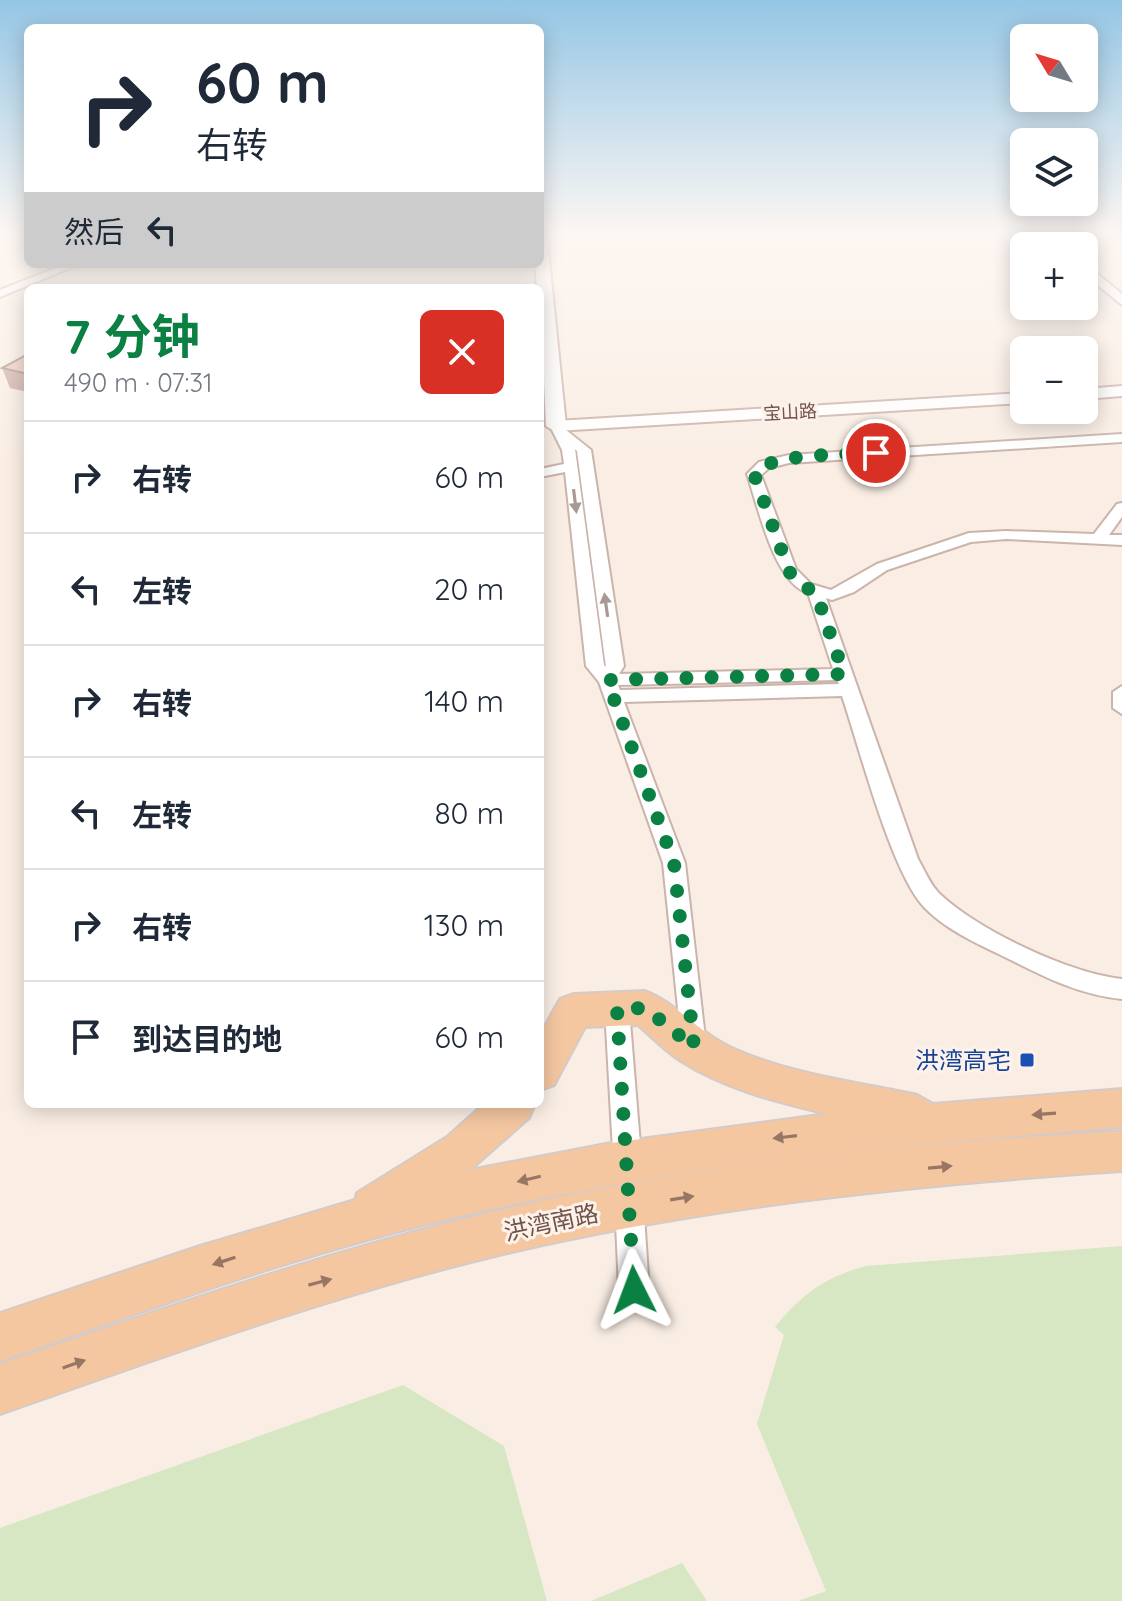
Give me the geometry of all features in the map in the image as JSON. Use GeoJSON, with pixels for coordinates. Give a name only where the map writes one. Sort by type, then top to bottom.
{"type":"FeatureCollection","features":[{"type":"Feature","properties":{"kind":"main road"},"geometry":{"type":"LineString","coordinates":[[546,312],[556,426]]}},
{"type":"Feature","properties":{"kind":"main road"},"geometry":{"type":"LineString","coordinates":[[544,1065],[574,1011],[645,1008],[694,1047],[733,1067],[831,1096],[952,1121]]}},
{"type":"Feature","properties":{"kind":"main road"},"geometry":{"type":"LineString","coordinates":[[349,1225],[462,1151],[510,1108]]}},
{"type":"Feature","properties":{"kind":"main road"},"geometry":{"type":"LineString","coordinates":[[0,1337],[247,1254],[523,1180],[794,1136],[1122,1108]]}},
{"type":"Feature","properties":{"kind":"main road","name":"洪湾南路"},"geometry":{"type":"LineString","coordinates":[[0,1389],[309,1285],[485,1237],[630,1206],[865,1174],[1122,1151]]}},
{"type":"Feature","properties":{"kind":"street"},"geometry":{"type":"LineString","coordinates":[[1098,393],[1122,391]]}},
{"type":"Feature","properties":{"kind":"street","name":"宝山路"},"geometry":{"type":"LineString","coordinates":[[556,426],[1010,399]]}},
{"type":"Feature","properties":{"kind":"street"},"geometry":{"type":"LineString","coordinates":[[556,426],[569,450],[595,666],[610,688],[674,863],[694,1047]]}},
{"type":"Feature","properties":{"kind":"street"},"geometry":{"type":"LineString","coordinates":[[556,426],[584,450],[615,666],[610,688]]}},
{"type":"Feature","properties":{"kind":"street"},"geometry":{"type":"LineString","coordinates":[[1122,438],[789,459],[756,470],[756,479],[789,571],[796,582],[816,593],[839,593],[882,567],[969,538],[1006,535],[1122,540]]}},
{"type":"Feature","properties":{"kind":"street"},"geometry":{"type":"LineString","coordinates":[[544,472],[571,467]]}},
{"type":"Feature","properties":{"kind":"street"},"geometry":{"type":"LineString","coordinates":[[1098,539],[1122,507]]}},
{"type":"Feature","properties":{"kind":"street"},"geometry":{"type":"LineString","coordinates":[[816,593],[908,860],[931,900],[967,927],[1067,977],[1094,986],[1122,989]]}},
{"type":"Feature","properties":{"kind":"street"},"geometry":{"type":"LineString","coordinates":[[610,688],[847,682]]}},
{"type":"Feature","properties":{"kind":"street"},"geometry":{"type":"LineString","coordinates":[[1122,692],[1122,708]]}},
{"type":"Feature","properties":{"kind":"street"},"geometry":{"type":"LineString","coordinates":[[617,1009],[634,1290]]}},
{"type":"Feature","properties":{"kind":"green space"},"geometry":{"type":"Polygon","coordinates":[[[1122,1246],[1122,1601],[798,1601],[826,1591],[757,1424],[784,1335],[775,1327],[785,1315],[826,1281],[866,1266],[1122,1246]]]}},
{"type":"Feature","properties":{"kind":"green space"},"geometry":{"type":"Polygon","coordinates":[[[403,1385],[504,1446],[547,1601],[0,1601],[0,1528],[403,1385]]]}},
{"type":"Feature","properties":{"kind":"green space"},"geometry":{"type":"Polygon","coordinates":[[[682,1563],[707,1601],[591,1601],[682,1563]]]}},
{"type":"Feature","properties":{"kind":"building"},"geometry":{"type":"Polygon","coordinates":[[[24,356],[24,373],[2,368],[24,356]]]}},
{"type":"Feature","properties":{"kind":"place","name":"洪湾高宅"},"geometry":{"type":"Point","coordinates":[1027,1060]}},
{"type":"Feature","properties":{"kind":"route"},"geometry":{"type":"LineString","coordinates":[[634,1290],[617,1009],[645,1008],[694,1047],[674,863],[607,680],[844,674],[816,593],[792,578],[754,474],[759,467],[777,460],[876,453]]}}]}
